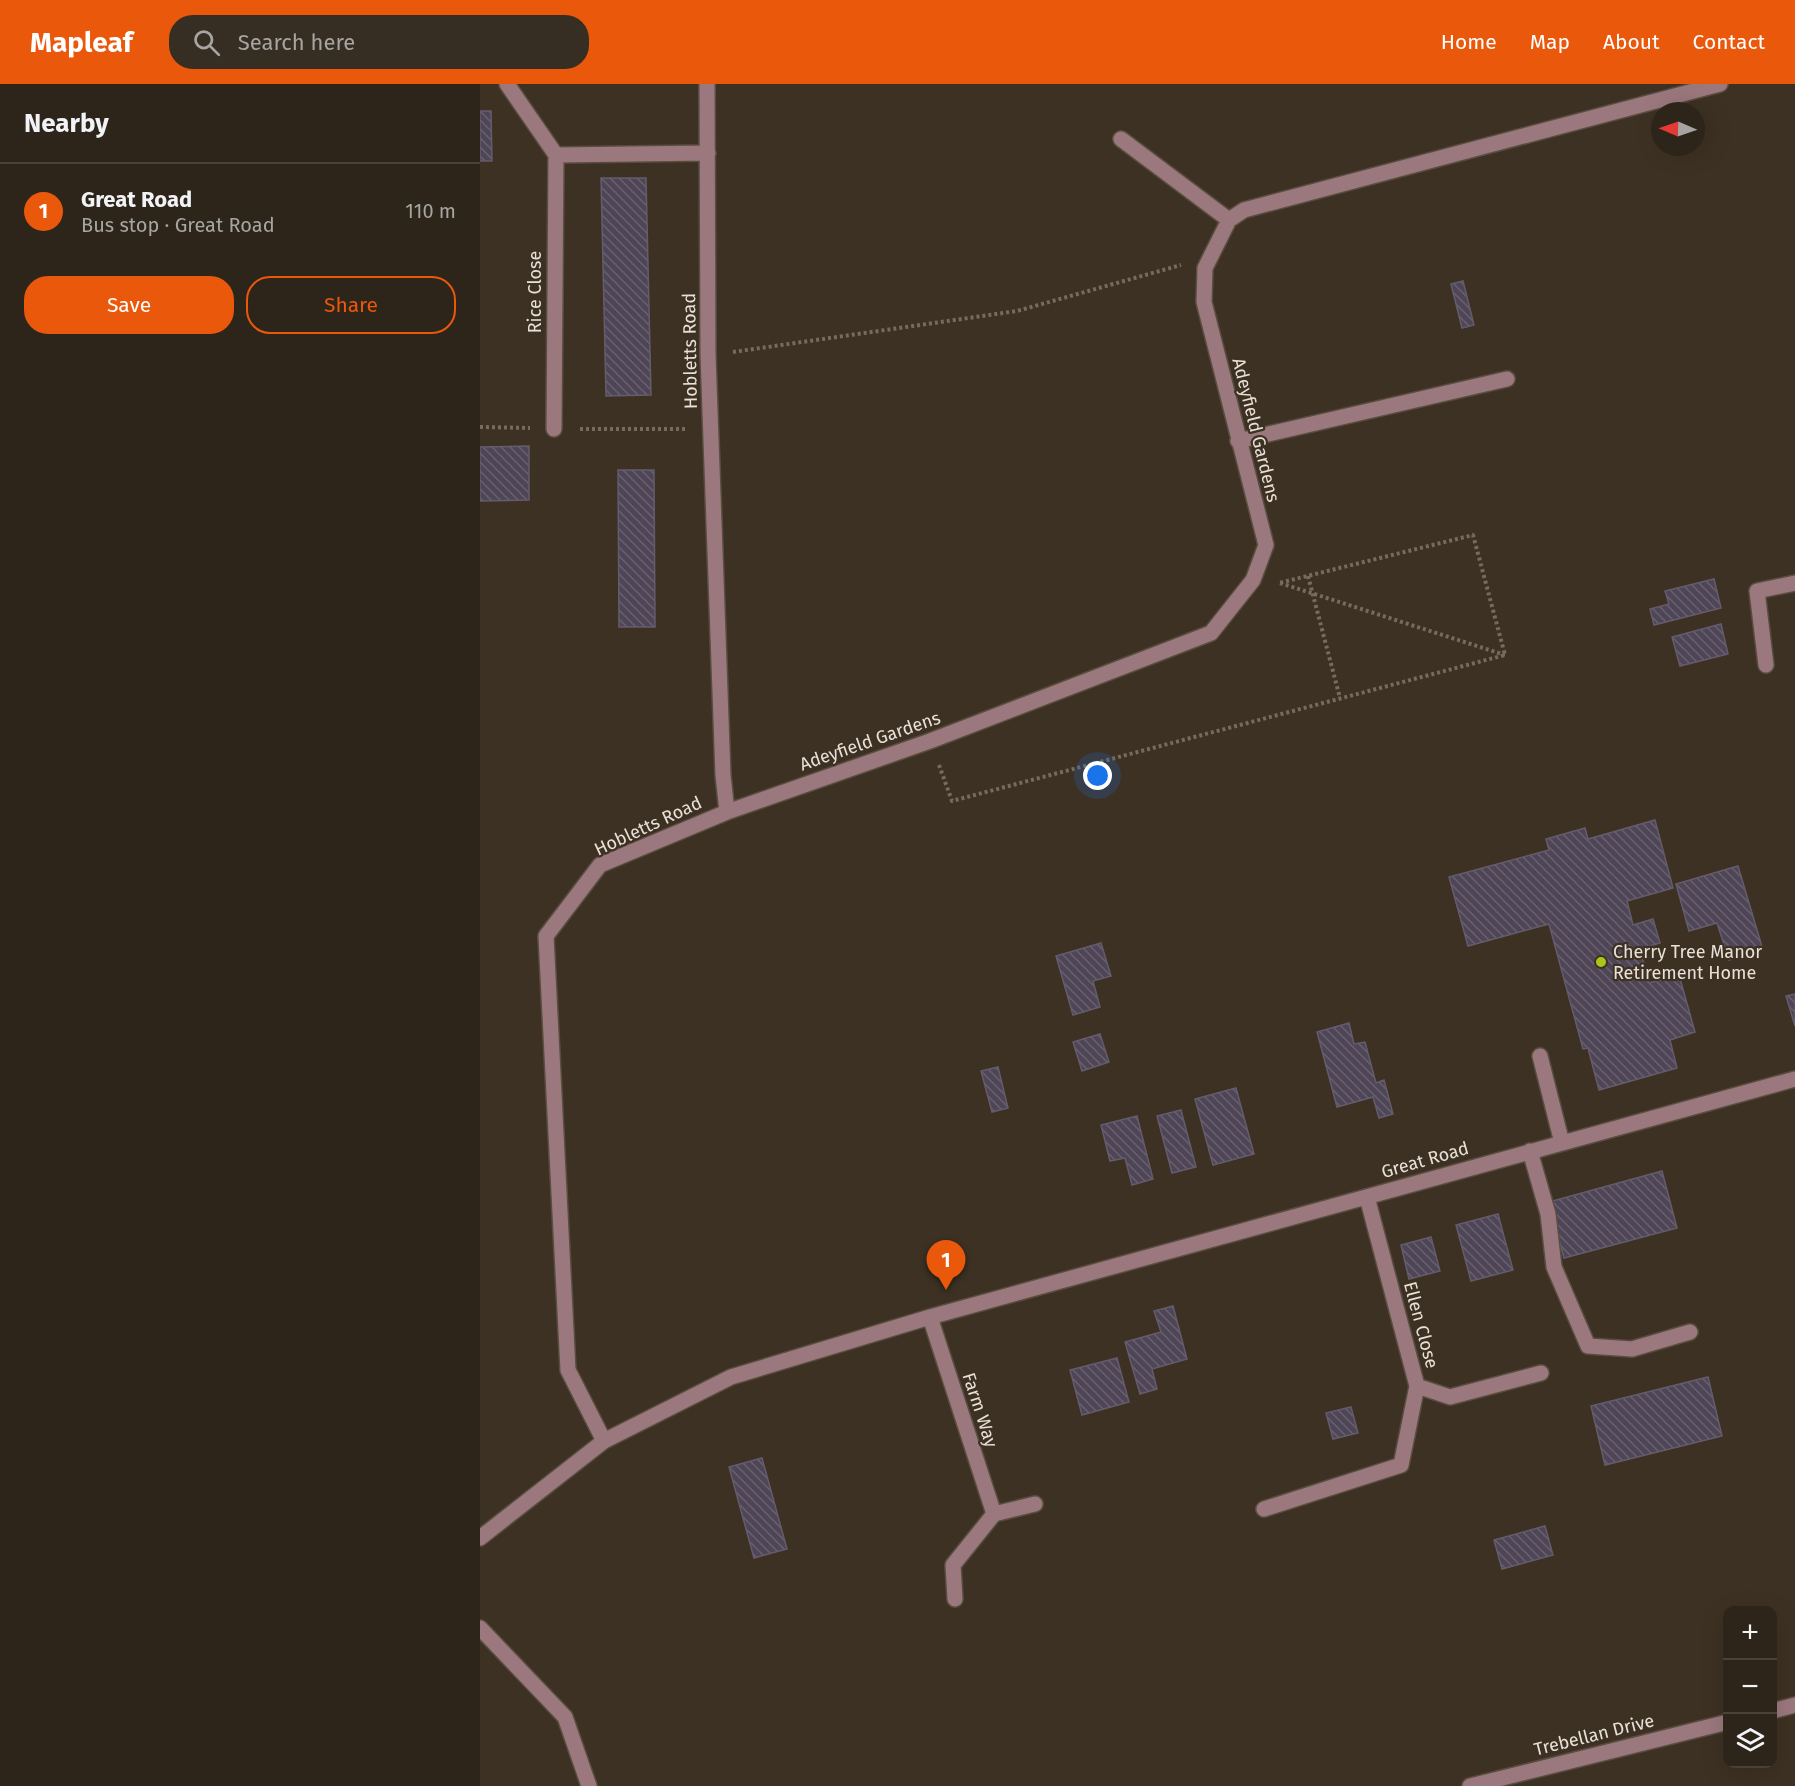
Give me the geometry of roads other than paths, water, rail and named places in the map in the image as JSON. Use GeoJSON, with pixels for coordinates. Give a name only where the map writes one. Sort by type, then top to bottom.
{"type":"FeatureCollection","features":[{"type":"Feature","properties":{"kind":"street"},"geometry":{"type":"LineString","coordinates":[[507,84],[556,155],[708,153]]}},
{"type":"Feature","properties":{"kind":"street","name":"Hobletts Road"},"geometry":{"type":"LineString","coordinates":[[604,1441],[568,1370],[546,936],[600,865],[727,812],[723,776],[708,356],[707,84]]}},
{"type":"Feature","properties":{"kind":"street"},"geometry":{"type":"LineString","coordinates":[[1121,139],[1229,220],[1244,210],[1720,84]]}},
{"type":"Feature","properties":{"kind":"street","name":"Rice Close"},"geometry":{"type":"LineString","coordinates":[[554,429],[556,155]]}},
{"type":"Feature","properties":{"kind":"street","name":"Adeyfield Gardens"},"geometry":{"type":"LineString","coordinates":[[727,812],[930,741],[1211,633],[1253,580],[1266,545],[1204,302],[1205,268],[1229,220]]}},
{"type":"Feature","properties":{"kind":"street"},"geometry":{"type":"LineString","coordinates":[[1238,441],[1507,379]]}},
{"type":"Feature","properties":{"kind":"street"},"geometry":{"type":"LineString","coordinates":[[1766,665],[1757,591],[1795,583]]}},
{"type":"Feature","properties":{"kind":"street"},"geometry":{"type":"LineString","coordinates":[[1540,1056],[1562,1143]]}},
{"type":"Feature","properties":{"kind":"street","name":"Great Road"},"geometry":{"type":"LineString","coordinates":[[480,1538],[604,1441],[731,1377],[930,1317],[1795,1079]]}},
{"type":"Feature","properties":{"kind":"street"},"geometry":{"type":"LineString","coordinates":[[1530,1151],[1548,1214],[1554,1267],[1588,1346],[1632,1349],[1690,1332]]}},
{"type":"Feature","properties":{"kind":"street","name":"Ellen Close"},"geometry":{"type":"LineString","coordinates":[[1264,1509],[1401,1465],[1418,1386],[1367,1197]]}},
{"type":"Feature","properties":{"kind":"street","name":"Farm Way"},"geometry":{"type":"LineString","coordinates":[[930,1317],[994,1514]]}},
{"type":"Feature","properties":{"kind":"street"},"geometry":{"type":"LineString","coordinates":[[1418,1386],[1450,1397],[1540,1373]]}},
{"type":"Feature","properties":{"kind":"street"},"geometry":{"type":"LineString","coordinates":[[955,1599],[953,1565],[994,1514],[1035,1503]]}},
{"type":"Feature","properties":{"kind":"street"},"geometry":{"type":"LineString","coordinates":[[480,1628],[565,1718],[589,1786]]}},
{"type":"Feature","properties":{"kind":"street"},"geometry":{"type":"LineString","coordinates":[[1777,1710],[1795,1705]]}},
{"type":"Feature","properties":{"kind":"street","name":"Trebellan Drive"},"geometry":{"type":"LineString","coordinates":[[1470,1786],[1723,1723]]}},
{"type":"Feature","properties":{"kind":"place","name":"Cherry Tree Manor Retirement Home"},"geometry":{"type":"Point","coordinates":[1601,962]}},
{"type":"Feature","properties":{"kind":"place","name":"Great Road"},"geometry":{"type":"Point","coordinates":[946,1290]}}]}
